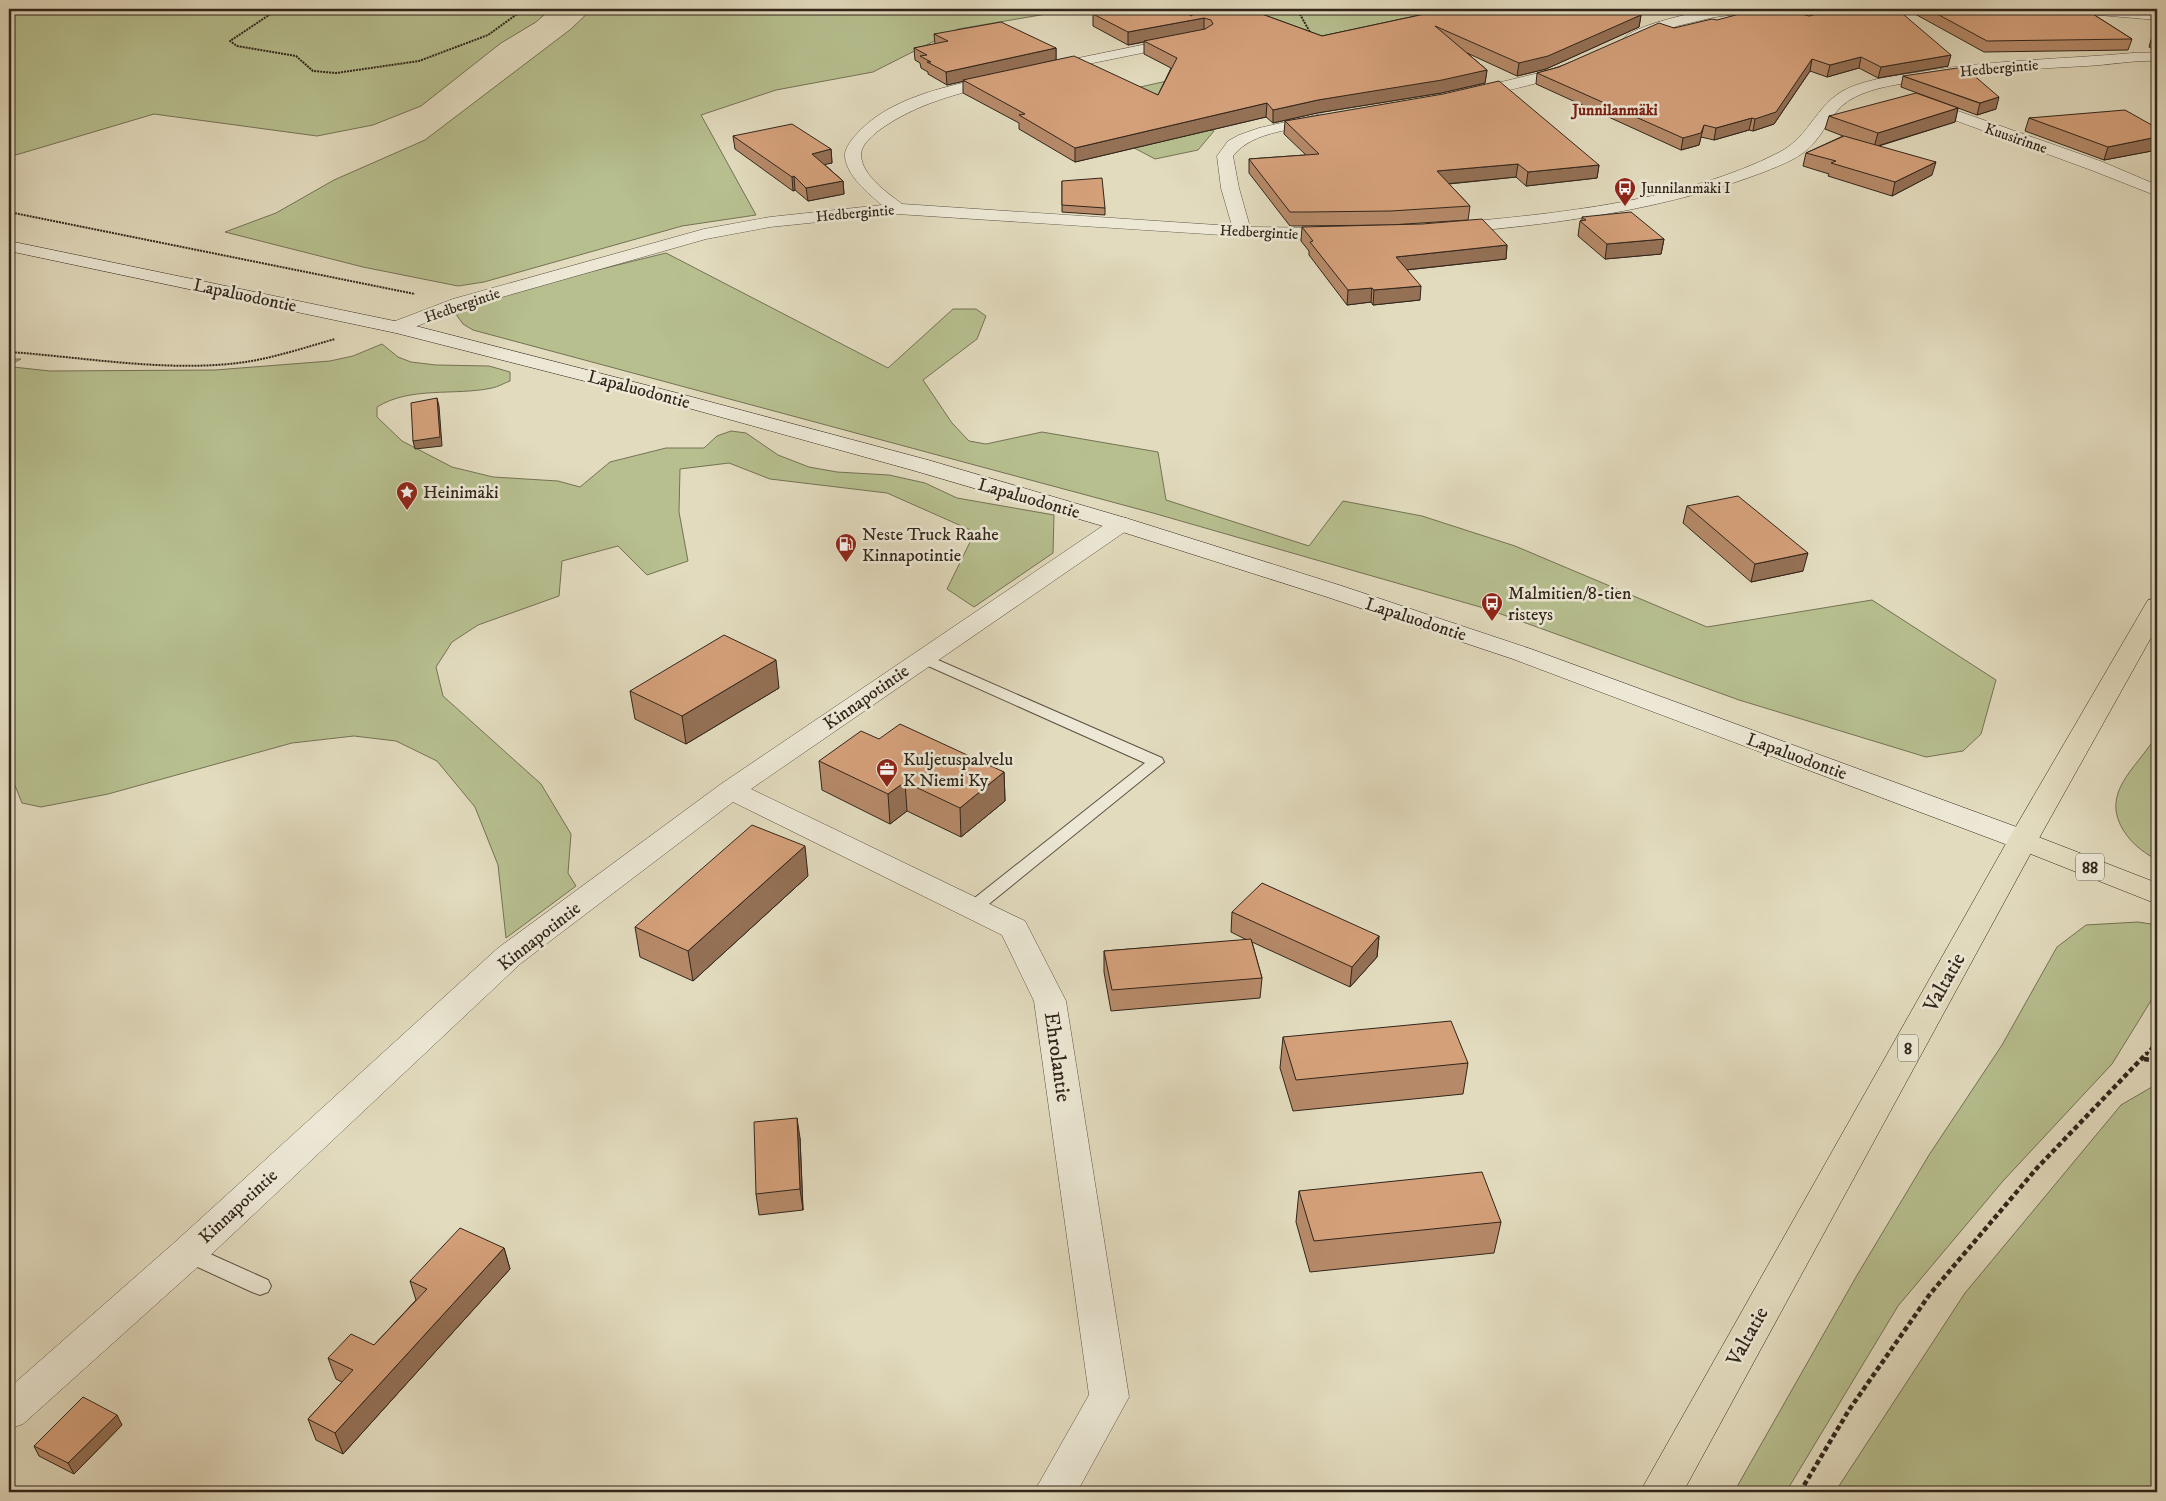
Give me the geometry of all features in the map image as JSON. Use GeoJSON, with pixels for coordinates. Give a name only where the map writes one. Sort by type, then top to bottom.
{"type":"FeatureCollection","features":[{"type":"Feature","properties":{"kind":"main road","name":"Valtatie"},"geometry":{"type":"LineString","coordinates":[[1661,1492],[2023,840],[2157,605]]}},
{"type":"Feature","properties":{"kind":"main road","name":"88"},"geometry":{"type":"LineString","coordinates":[[2023,840],[2157,894]]}},
{"type":"Feature","properties":{"kind":"street"},"geometry":{"type":"LineString","coordinates":[[1618,45],[1667,24],[1717,12],[1745,9]]}},
{"type":"Feature","properties":{"kind":"street"},"geometry":{"type":"LineString","coordinates":[[2076,9],[2157,16]]}},
{"type":"Feature","properties":{"kind":"street"},"geometry":{"type":"LineString","coordinates":[[1038,70],[1195,38]]}},
{"type":"Feature","properties":{"kind":"street","name":"Hedbergintie"},"geometry":{"type":"LineString","coordinates":[[1439,229],[1533,222],[1588,214],[1696,190],[1760,168],[1794,150],[1807,142],[1830,108],[1841,98],[1855,91],[1875,85],[1930,75],[1994,67],[2155,56]]}},
{"type":"Feature","properties":{"kind":"street"},"geometry":{"type":"LineString","coordinates":[[1450,98],[1552,74],[1586,60]]}},
{"type":"Feature","properties":{"kind":"street"},"geometry":{"type":"LineString","coordinates":[[897,209],[857,170],[853,156],[854,148],[862,137],[884,120],[916,102],[945,92],[1010,77]]}},
{"type":"Feature","properties":{"kind":"street","name":"Kuusirinne"},"geometry":{"type":"LineString","coordinates":[[1875,85],[2097,166],[2157,191]]}},
{"type":"Feature","properties":{"kind":"street"},"geometry":{"type":"LineString","coordinates":[[1243,232],[1230,188],[1225,156],[1234,144],[1265,131],[1335,117]]}},
{"type":"Feature","properties":{"kind":"street","name":"Hedbergintie"},"geometry":{"type":"LineString","coordinates":[[387,325],[704,234],[770,222],[854,212],[897,209],[1243,232],[1285,234],[1354,233]]}},
{"type":"Feature","properties":{"kind":"street","name":"Lapaluodontie"},"geometry":{"type":"LineString","coordinates":[[9,246],[387,325],[571,371],[824,439],[1121,524],[1333,591],[1522,654],[2023,840]]}},
{"type":"Feature","properties":{"kind":"street","name":"Kinnapotintie"},"geometry":{"type":"LineString","coordinates":[[9,1412],[188,1253],[510,956],[731,790],[1121,524]]}},
{"type":"Feature","properties":{"kind":"street","name":"Ehrolantie"},"geometry":{"type":"LineString","coordinates":[[731,790],[1014,928],[1050,1001],[1109,1397],[1055,1492]]}},
{"type":"Feature","properties":{"kind":"lane"},"geometry":{"type":"LineString","coordinates":[[922,658],[1156,762],[973,908]]}},
{"type":"Feature","properties":{"kind":"lane"},"geometry":{"type":"LineString","coordinates":[[188,1253],[260,1286]]}},
{"type":"Feature","properties":{"kind":"path"},"geometry":{"type":"LineString","coordinates":[[9,13],[15,9]]}},
{"type":"Feature","properties":{"kind":"path"},"geometry":{"type":"LineString","coordinates":[[278,9],[230,41],[236,46],[296,56],[313,71],[336,73],[419,61],[488,35],[524,9]]}},
{"type":"Feature","properties":{"kind":"path"},"geometry":{"type":"LineString","coordinates":[[1297,9],[1313,40]]}},
{"type":"Feature","properties":{"kind":"path"},"geometry":{"type":"LineString","coordinates":[[9,212],[460,303]]}},
{"type":"Feature","properties":{"kind":"path"},"geometry":{"type":"LineString","coordinates":[[9,352],[177,364],[224,364],[261,359],[387,325]]}},
{"type":"Feature","properties":{"kind":"path"},"geometry":{"type":"LineString","coordinates":[[1800,1492],[1849,1410],[1930,1294],[2037,1168],[2143,1059],[2157,1042]]}},
{"type":"Feature","properties":{"kind":"path"},"geometry":{"type":"LineString","coordinates":[[2143,1059],[2157,1061]]}},
{"type":"Feature","properties":{"kind":"green space"},"geometry":{"type":"Polygon","coordinates":[[[9,9],[551,9],[536,22],[501,43],[421,106],[373,125],[317,136],[154,114],[9,157],[9,9]]]}},
{"type":"Feature","properties":{"kind":"green space"},"geometry":{"type":"Polygon","coordinates":[[[592,9],[1076,9],[958,29],[873,72],[776,90],[701,115],[756,215],[682,226],[484,282],[458,286],[363,267],[225,232],[276,213],[334,180],[425,140],[571,29],[592,9]]]}},
{"type":"Feature","properties":{"kind":"green space"},"geometry":{"type":"Polygon","coordinates":[[[1240,9],[1457,9],[1166,110],[1214,131],[1198,150],[1155,159],[1055,106],[1297,52],[1240,9]]]}},
{"type":"Feature","properties":{"kind":"green space"},"geometry":{"type":"Polygon","coordinates":[[[666,253],[888,368],[953,309],[976,309],[986,316],[977,339],[923,380],[952,423],[969,441],[986,444],[1042,432],[1158,452],[1166,500],[1309,546],[1343,501],[1422,516],[1515,546],[1707,627],[1872,600],[1996,680],[1981,734],[1963,751],[1926,757],[1739,700],[1487,609],[1153,513],[473,330],[463,324],[455,313],[500,294],[666,253]]]}},
{"type":"Feature","properties":{"kind":"green space"},"geometry":{"type":"Polygon","coordinates":[[[382,344],[398,357],[411,362],[436,365],[489,366],[510,372],[510,381],[494,387],[404,396],[390,400],[377,407],[377,417],[402,441],[452,467],[493,477],[558,481],[580,487],[610,462],[666,448],[704,448],[717,436],[731,431],[746,433],[778,455],[809,467],[837,472],[889,475],[925,483],[957,498],[1054,515],[1053,553],[974,607],[947,589],[975,532],[887,493],[770,479],[729,463],[680,469],[679,512],[688,561],[647,575],[618,546],[562,561],[559,596],[478,625],[452,642],[436,667],[443,696],[541,784],[571,834],[568,873],[576,886],[506,938],[498,865],[475,807],[437,761],[396,741],[354,736],[292,743],[108,794],[41,807],[22,803],[14,783],[9,780],[9,359],[21,359],[11,364],[13,367],[50,371],[215,370],[330,361],[353,356],[382,344]]]}},
{"type":"Feature","properties":{"kind":"green space"},"geometry":{"type":"Polygon","coordinates":[[[2157,734],[2157,860],[2140,849],[2123,830],[2116,811],[2116,799],[2126,776],[2157,734]]]}},
{"type":"Feature","properties":{"kind":"green space"},"geometry":{"type":"Polygon","coordinates":[[[2138,922],[2157,925],[2157,991],[2112,1064],[2003,1181],[1898,1306],[1786,1492],[1734,1492],[1856,1277],[1929,1155],[2002,1045],[2057,947],[2086,925],[2138,922]]]}},
{"type":"Feature","properties":{"kind":"green space"},"geometry":{"type":"Polygon","coordinates":[[[2157,1084],[2157,1492],[1835,1492],[1965,1293],[2121,1105],[2157,1084]]]}},
{"type":"Feature","properties":{"kind":"building"},"geometry":{"type":"Polygon","coordinates":[[[1120,9],[1176,9],[1192,16],[1191,9],[1248,9],[1322,36],[1448,9],[1623,9],[1641,15],[1548,56],[1519,63],[1435,26],[1487,70],[1442,80],[1318,100],[1273,110],[1267,103],[1075,148],[1019,115],[1025,114],[963,80],[1074,56],[1158,95],[1177,58],[1144,41],[1205,29],[1213,24],[1211,20],[1204,18],[1128,32],[1093,14],[1120,9]]]}},
{"type":"Feature","properties":{"kind":"building"},"geometry":{"type":"Polygon","coordinates":[[[1758,9],[1784,9],[1809,16],[1835,9],[1897,9],[1951,55],[1881,67],[1861,57],[1830,65],[1812,59],[1776,112],[1716,128],[1704,125],[1701,133],[1683,138],[1537,73],[1559,67],[1659,23],[1674,28],[1712,19],[1717,20],[1758,9]]]}},
{"type":"Feature","properties":{"kind":"building"},"geometry":{"type":"Polygon","coordinates":[[[1928,9],[2085,9],[2132,39],[1987,41],[1928,9]]]}},
{"type":"Feature","properties":{"kind":"building"},"geometry":{"type":"Polygon","coordinates":[[[1001,22],[1056,48],[946,72],[927,62],[931,62],[920,56],[927,55],[914,48],[948,41],[934,34],[1001,22]]]}},
{"type":"Feature","properties":{"kind":"building"},"geometry":{"type":"Polygon","coordinates":[[[1964,67],[1999,97],[1980,103],[1903,76],[1964,67]]]}},
{"type":"Feature","properties":{"kind":"building"},"geometry":{"type":"Polygon","coordinates":[[[1499,81],[1599,165],[1528,172],[1518,164],[1437,171],[1470,206],[1391,211],[1290,212],[1249,159],[1319,154],[1285,121],[1443,94],[1499,81]]]}},
{"type":"Feature","properties":{"kind":"building"},"geometry":{"type":"Polygon","coordinates":[[[1916,93],[1958,108],[1878,133],[1829,116],[1916,93]]]}},
{"type":"Feature","properties":{"kind":"building"},"geometry":{"type":"Polygon","coordinates":[[[2125,110],[2157,128],[2157,137],[2108,147],[2029,118],[2125,110]]]}},
{"type":"Feature","properties":{"kind":"building"},"geometry":{"type":"Polygon","coordinates":[[[792,124],[831,149],[812,154],[843,181],[806,188],[794,176],[792,177],[733,136],[792,124]]]}},
{"type":"Feature","properties":{"kind":"building"},"geometry":{"type":"Polygon","coordinates":[[[1844,136],[1936,162],[1895,182],[1831,163],[1836,161],[1806,153],[1844,136]]]}},
{"type":"Feature","properties":{"kind":"building"},"geometry":{"type":"Polygon","coordinates":[[[1102,178],[1105,208],[1062,205],[1062,181],[1102,178]]]}},
{"type":"Feature","properties":{"kind":"building"},"geometry":{"type":"Polygon","coordinates":[[[1631,212],[1664,239],[1607,244],[1580,221],[1586,220],[1582,217],[1631,212]]]}},
{"type":"Feature","properties":{"kind":"building"},"geometry":{"type":"Polygon","coordinates":[[[1482,219],[1507,245],[1396,257],[1421,286],[1374,290],[1372,288],[1348,290],[1310,242],[1313,241],[1302,227],[1422,224],[1482,219]]]}},
{"type":"Feature","properties":{"kind":"building"},"geometry":{"type":"Polygon","coordinates":[[[437,398],[440,437],[413,441],[411,403],[437,398]]]}},
{"type":"Feature","properties":{"kind":"building"},"geometry":{"type":"Polygon","coordinates":[[[1738,496],[1808,553],[1755,564],[1687,506],[1738,496]]]}},
{"type":"Feature","properties":{"kind":"building"},"geometry":{"type":"Polygon","coordinates":[[[724,635],[776,660],[682,716],[630,691],[724,635]]]}},
{"type":"Feature","properties":{"kind":"building"},"geometry":{"type":"Polygon","coordinates":[[[900,724],[1004,772],[960,808],[905,782],[888,794],[819,761],[861,731],[879,739],[900,724]]]}},
{"type":"Feature","properties":{"kind":"building"},"geometry":{"type":"Polygon","coordinates":[[[752,825],[805,846],[688,951],[635,927],[752,825]]]}},
{"type":"Feature","properties":{"kind":"building"},"geometry":{"type":"Polygon","coordinates":[[[1262,883],[1379,936],[1352,967],[1232,912],[1262,883]]]}},
{"type":"Feature","properties":{"kind":"building"},"geometry":{"type":"Polygon","coordinates":[[[1251,939],[1262,978],[1112,990],[1104,951],[1251,939]]]}},
{"type":"Feature","properties":{"kind":"building"},"geometry":{"type":"Polygon","coordinates":[[[1451,1021],[1468,1063],[1296,1080],[1283,1037],[1451,1021]]]}},
{"type":"Feature","properties":{"kind":"building"},"geometry":{"type":"Polygon","coordinates":[[[797,1118],[800,1189],[756,1194],[754,1122],[797,1118]]]}},
{"type":"Feature","properties":{"kind":"building"},"geometry":{"type":"Polygon","coordinates":[[[1482,1172],[1501,1222],[1314,1241],[1299,1191],[1482,1172]]]}},
{"type":"Feature","properties":{"kind":"building"},"geometry":{"type":"Polygon","coordinates":[[[460,1228],[504,1248],[335,1433],[308,1419],[353,1370],[328,1358],[351,1334],[374,1345],[427,1289],[410,1281],[460,1228]]]}},
{"type":"Feature","properties":{"kind":"building"},"geometry":{"type":"Polygon","coordinates":[[[83,1397],[117,1415],[68,1463],[34,1446],[83,1397]]]}},
{"type":"Feature","properties":{"kind":"place","name":"Junnilanmäki I"},"geometry":{"type":"Point","coordinates":[1625,207]}},
{"type":"Feature","properties":{"kind":"place","name":"Heinimäki"},"geometry":{"type":"Point","coordinates":[407,511]}},
{"type":"Feature","properties":{"kind":"place","name":"Neste Truck Raahe Kinnapotintie"},"geometry":{"type":"Point","coordinates":[846,563]}},
{"type":"Feature","properties":{"kind":"place","name":"Malmitien/8-tien risteys"},"geometry":{"type":"Point","coordinates":[1492,622]}},
{"type":"Feature","properties":{"kind":"place","name":"Kuljetuspalvelu K Niemi Ky"},"geometry":{"type":"Point","coordinates":[887,788]}},
{"type":"Feature","properties":{"kind":"district","name":"Junnilanmäki"},"geometry":{"type":"Point","coordinates":[1615,109]}}]}
